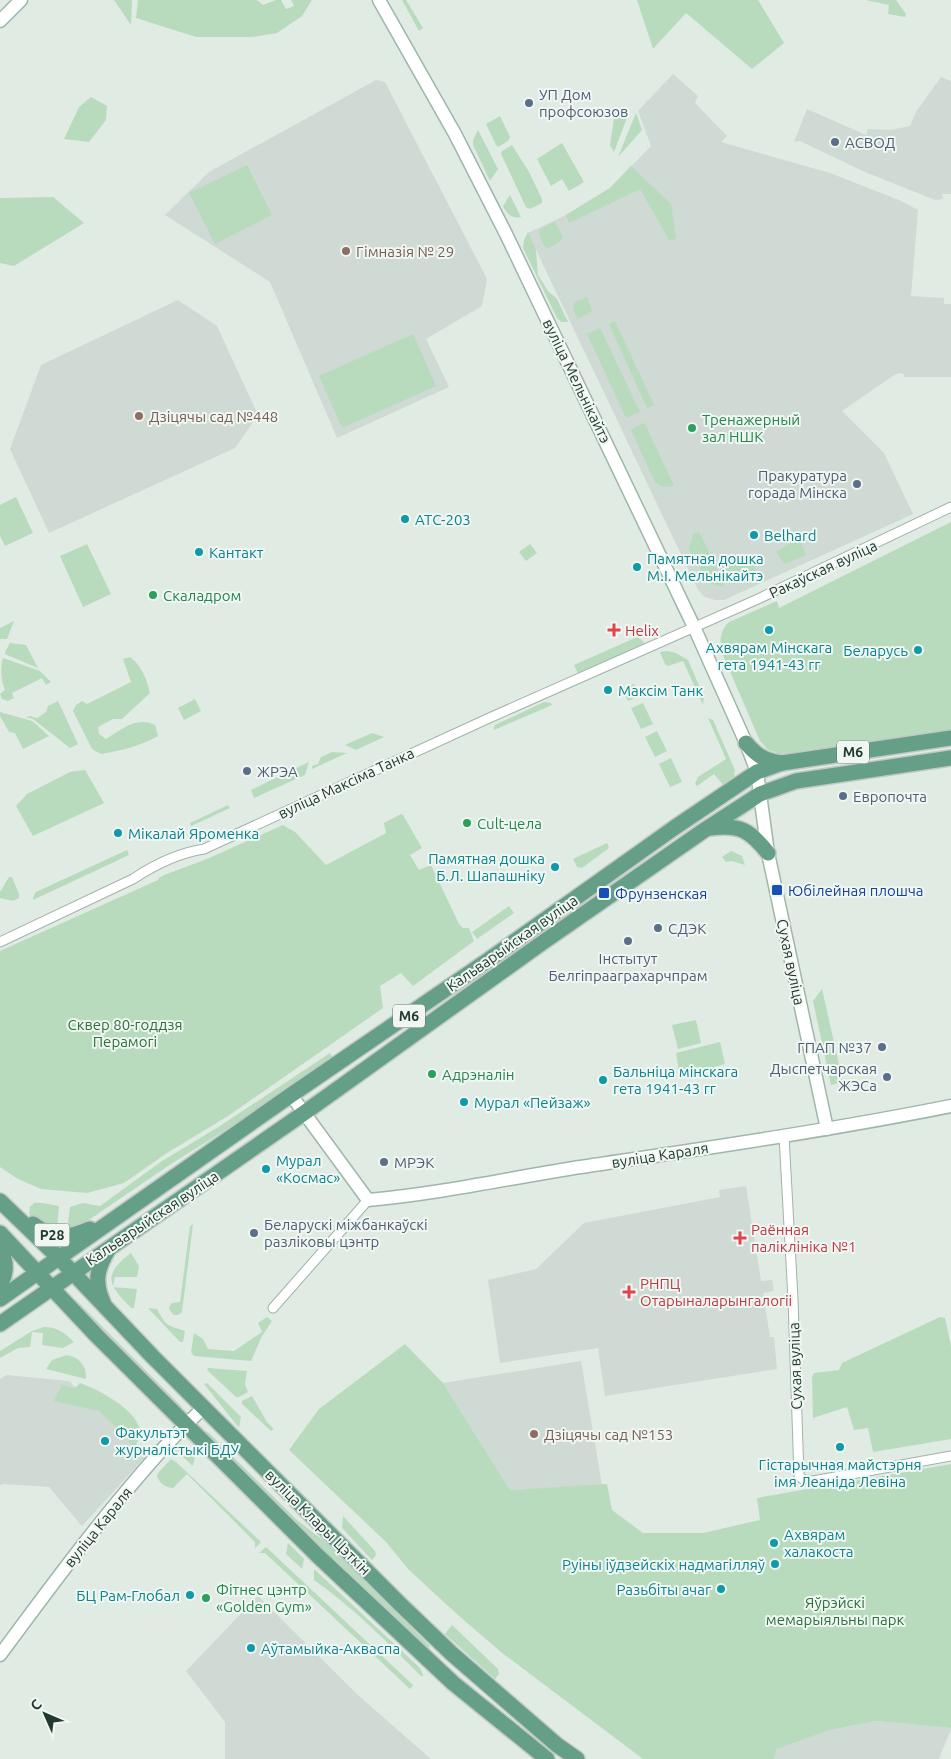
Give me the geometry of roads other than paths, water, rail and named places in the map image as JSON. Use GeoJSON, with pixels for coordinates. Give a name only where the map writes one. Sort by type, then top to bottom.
{"type":"FeatureCollection","features":[{"type":"Feature","properties":{"kind":"main road"},"geometry":{"type":"LineString","coordinates":[[0,21],[21,0]]}},
{"type":"Feature","properties":{"kind":"main road","name":"вуліца Мельнікайтэ"},"geometry":{"type":"LineString","coordinates":[[379,0],[434,95],[495,212],[562,349],[694,627],[746,743],[757,772],[760,794]]}},
{"type":"Feature","properties":{"kind":"main road","name":"М6"},"geometry":{"type":"LineString","coordinates":[[757,772],[782,763],[951,738]]}},
{"type":"Feature","properties":{"kind":"main road"},"geometry":{"type":"LineString","coordinates":[[746,743],[754,753],[763,759],[782,763]]}},
{"type":"Feature","properties":{"kind":"main road","name":"М6"},"geometry":{"type":"LineString","coordinates":[[760,794],[796,781],[951,758]]}},
{"type":"Feature","properties":{"kind":"main road","name":"Кальварыйская вуліца"},"geometry":{"type":"LineString","coordinates":[[0,1298],[488,962],[674,828],[757,772]]}},
{"type":"Feature","properties":{"kind":"main road","name":"Кальварыйская вуліца"},"geometry":{"type":"LineString","coordinates":[[0,1324],[304,1113],[539,944],[760,794]]}},
{"type":"Feature","properties":{"kind":"main road","name":"Сухая вуліца"},"geometry":{"type":"LineString","coordinates":[[760,794],[768,853],[827,1129]]}},
{"type":"Feature","properties":{"kind":"main road"},"geometry":{"type":"LineString","coordinates":[[706,829],[728,826],[739,828],[753,838],[768,853]]}},
{"type":"Feature","properties":{"kind":"main road"},"geometry":{"type":"LineString","coordinates":[[291,1096],[368,1200]]}},
{"type":"Feature","properties":{"kind":"main road","name":"вуліца Караля"},"geometry":{"type":"LineString","coordinates":[[368,1200],[459,1188],[784,1136],[951,1106]]}},
{"type":"Feature","properties":{"kind":"main road","name":"Р28"},"geometry":{"type":"LineString","coordinates":[[0,1200],[39,1229],[55,1236],[65,1237],[77,1234],[112,1220]]}},
{"type":"Feature","properties":{"kind":"main road","name":"Р28"},"geometry":{"type":"LineString","coordinates":[[0,1200],[73,1272]]}},
{"type":"Feature","properties":{"kind":"main road","name":"Р28"},"geometry":{"type":"LineString","coordinates":[[0,1233],[52,1288]]}},
{"type":"Feature","properties":{"kind":"main road"},"geometry":{"type":"LineString","coordinates":[[0,1249],[5,1258],[6,1268],[0,1286]]}},
{"type":"Feature","properties":{"kind":"main road"},"geometry":{"type":"LineString","coordinates":[[104,1305],[97,1289],[98,1275],[101,1263],[109,1249]]}},
{"type":"Feature","properties":{"kind":"main road","name":"вуліца Клары Цэткін"},"geometry":{"type":"LineString","coordinates":[[73,1272],[153,1357],[419,1623],[557,1746],[577,1759]]}},
{"type":"Feature","properties":{"kind":"main road","name":"вуліца Клары Цэткін"},"geometry":{"type":"LineString","coordinates":[[52,1288],[97,1336],[389,1624],[453,1684],[547,1759]]}},
{"type":"Feature","properties":{"kind":"main road","name":"вуліца Караля"},"geometry":{"type":"LineString","coordinates":[[0,1654],[67,1565],[141,1474],[165,1446],[204,1407]]}},
{"type":"Feature","properties":{"kind":"street","name":"Ракаўская вуліца"},"geometry":{"type":"LineString","coordinates":[[694,627],[843,560],[951,507]]}},
{"type":"Feature","properties":{"kind":"street","name":"вуліца Максіма Танка"},"geometry":{"type":"LineString","coordinates":[[0,942],[133,879],[147,870],[192,851],[204,849],[694,627]]}},
{"type":"Feature","properties":{"kind":"street","name":"Сухая вуліца"},"geometry":{"type":"LineString","coordinates":[[784,1136],[793,1299],[798,1476],[804,1480],[813,1481],[951,1456]]}},
{"type":"Feature","properties":{"kind":"street"},"geometry":{"type":"LineString","coordinates":[[273,1308],[368,1200]]}},
{"type":"Feature","properties":{"kind":"place","name":"УП Дом профсоюзов"},"geometry":{"type":"Point","coordinates":[529,103]}},
{"type":"Feature","properties":{"kind":"place","name":"АСВОД"},"geometry":{"type":"Point","coordinates":[835,142]}},
{"type":"Feature","properties":{"kind":"place","name":"Гімназія № 29"},"geometry":{"type":"Point","coordinates":[346,251]}},
{"type":"Feature","properties":{"kind":"place","name":"Дзіцячы сад №448"},"geometry":{"type":"Point","coordinates":[139,416]}},
{"type":"Feature","properties":{"kind":"place","name":"Тренажерный зал НШК"},"geometry":{"type":"Point","coordinates":[692,428]}},
{"type":"Feature","properties":{"kind":"place","name":"Пракуратура горада Мінска"},"geometry":{"type":"Point","coordinates":[857,484]}},
{"type":"Feature","properties":{"kind":"place","name":"АТС-203"},"geometry":{"type":"Point","coordinates":[405,519]}},
{"type":"Feature","properties":{"kind":"place","name":"Belhard"},"geometry":{"type":"Point","coordinates":[754,535]}},
{"type":"Feature","properties":{"kind":"place","name":"Кантакт"},"geometry":{"type":"Point","coordinates":[199,552]}},
{"type":"Feature","properties":{"kind":"place","name":"Памятная дошка М.І. Мельнікайтэ"},"geometry":{"type":"Point","coordinates":[637,567]}},
{"type":"Feature","properties":{"kind":"place","name":"Скаладром"},"geometry":{"type":"Point","coordinates":[153,595]}},
{"type":"Feature","properties":{"kind":"place","name":"Helix"},"geometry":{"type":"Point","coordinates":[614,630]}},
{"type":"Feature","properties":{"kind":"place","name":"Ахвярам Мінскага гета 1941-43 гг"},"geometry":{"type":"Point","coordinates":[769,630]}},
{"type":"Feature","properties":{"kind":"place","name":"Беларусь"},"geometry":{"type":"Point","coordinates":[918,650]}},
{"type":"Feature","properties":{"kind":"place","name":"Максім Танк"},"geometry":{"type":"Point","coordinates":[608,690]}},
{"type":"Feature","properties":{"kind":"place","name":"ЖРЭА"},"geometry":{"type":"Point","coordinates":[247,771]}},
{"type":"Feature","properties":{"kind":"place","name":"Европочта"},"geometry":{"type":"Point","coordinates":[843,796]}},
{"type":"Feature","properties":{"kind":"place","name":"Cult-цела"},"geometry":{"type":"Point","coordinates":[467,823]}},
{"type":"Feature","properties":{"kind":"place","name":"Мікалай Яроменка"},"geometry":{"type":"Point","coordinates":[118,833]}},
{"type":"Feature","properties":{"kind":"place","name":"Памятная дошка Б.Л. Шапашніку"},"geometry":{"type":"Point","coordinates":[555,867]}},
{"type":"Feature","properties":{"kind":"place","name":"Юбілейная плошча"},"geometry":{"type":"Point","coordinates":[777,890]}},
{"type":"Feature","properties":{"kind":"place","name":"Фрунзенская"},"geometry":{"type":"Point","coordinates":[604,893]}},
{"type":"Feature","properties":{"kind":"place","name":"СДЭК"},"geometry":{"type":"Point","coordinates":[658,928]}},
{"type":"Feature","properties":{"kind":"place","name":"Інстытут Белгіпрааграхарчпрам"},"geometry":{"type":"Point","coordinates":[628,941]}},
{"type":"Feature","properties":{"kind":"place","name":"ГПАП №37"},"geometry":{"type":"Point","coordinates":[882,1047]}},
{"type":"Feature","properties":{"kind":"place","name":"Адрэналін"},"geometry":{"type":"Point","coordinates":[432,1074]}},
{"type":"Feature","properties":{"kind":"place","name":"Дыспетчарская ЖЭСа"},"geometry":{"type":"Point","coordinates":[887,1077]}},
{"type":"Feature","properties":{"kind":"place","name":"Бальніца мінскага гета 1941-43 гг"},"geometry":{"type":"Point","coordinates":[603,1080]}},
{"type":"Feature","properties":{"kind":"place","name":"Мурал «Пейзаж»"},"geometry":{"type":"Point","coordinates":[464,1102]}},
{"type":"Feature","properties":{"kind":"place","name":"МРЭК"},"geometry":{"type":"Point","coordinates":[384,1162]}},
{"type":"Feature","properties":{"kind":"place","name":"Мурал «Космас»"},"geometry":{"type":"Point","coordinates":[266,1169]}},
{"type":"Feature","properties":{"kind":"place","name":"Беларускі міжбанкаўскі разліковы цэнтр"},"geometry":{"type":"Point","coordinates":[254,1233]}},
{"type":"Feature","properties":{"kind":"place","name":"Раённая паліклініка №1"},"geometry":{"type":"Point","coordinates":[740,1238]}},
{"type":"Feature","properties":{"kind":"place","name":"РНПЦ Отарыналарынгалогіі"},"geometry":{"type":"Point","coordinates":[629,1292]}},
{"type":"Feature","properties":{"kind":"place","name":"Дзіцячы сад №153"},"geometry":{"type":"Point","coordinates":[534,1434]}},
{"type":"Feature","properties":{"kind":"place","name":"Факультэт журналістыкі БДУ"},"geometry":{"type":"Point","coordinates":[105,1441]}},
{"type":"Feature","properties":{"kind":"place","name":"Гістарычная майстэрня імя Леаніда Левіна"},"geometry":{"type":"Point","coordinates":[840,1447]}},
{"type":"Feature","properties":{"kind":"place","name":"Ахвярам халакоста"},"geometry":{"type":"Point","coordinates":[774,1543]}},
{"type":"Feature","properties":{"kind":"place","name":"Руіны іўдзейскіх надмагілляў"},"geometry":{"type":"Point","coordinates":[775,1564]}},
{"type":"Feature","properties":{"kind":"place","name":"Разьбіты ачаг"},"geometry":{"type":"Point","coordinates":[721,1589]}},
{"type":"Feature","properties":{"kind":"place","name":"БЦ Рам-Глобал"},"geometry":{"type":"Point","coordinates":[190,1595]}},
{"type":"Feature","properties":{"kind":"place","name":"Фітнес цэнтр «Golden Gym»"},"geometry":{"type":"Point","coordinates":[206,1598]}},
{"type":"Feature","properties":{"kind":"place","name":"Аўтамыйка-Акваспа"},"geometry":{"type":"Point","coordinates":[251,1648]}},
{"type":"Feature","properties":{"kind":"park label","name":"Сквер 80-годдзя Перамогі"},"geometry":{"type":"Point","coordinates":[125,1032]}},
{"type":"Feature","properties":{"kind":"park label","name":"Яўрэйскі мемарыяльны парк"},"geometry":{"type":"Point","coordinates":[835,1610]}}]}
